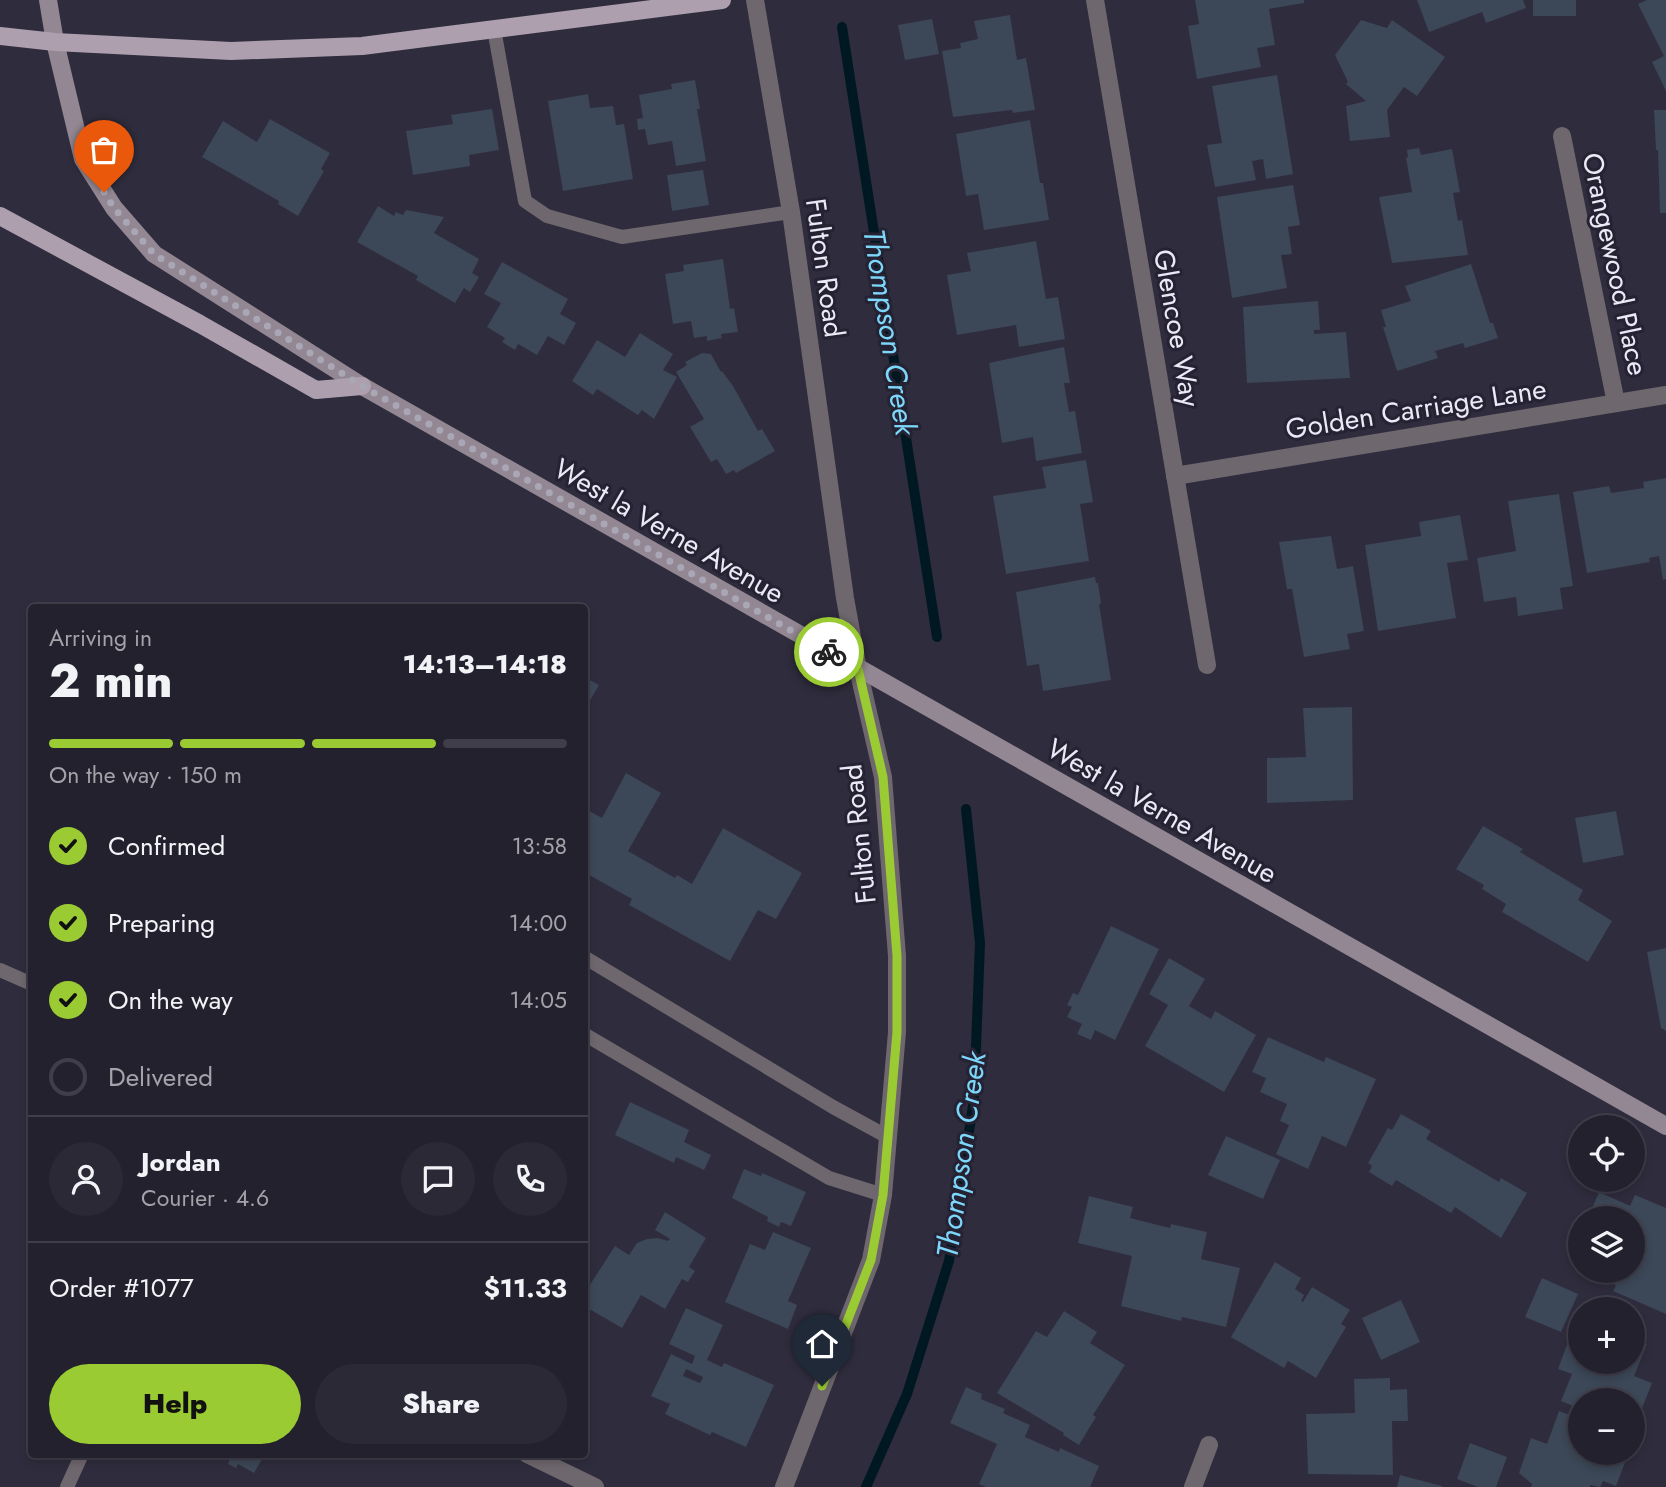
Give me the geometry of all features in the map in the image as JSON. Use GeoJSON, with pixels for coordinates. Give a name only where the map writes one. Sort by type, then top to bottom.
{"type":"FeatureCollection","features":[{"type":"Feature","properties":{"kind":"main road","name":"West la Verne Avenue"},"geometry":{"type":"LineString","coordinates":[[48,0],[83,159],[114,208],[154,254],[362,386],[1666,1126]]}},
{"type":"Feature","properties":{"kind":"main road"},"geometry":{"type":"LineString","coordinates":[[0,36],[231,51],[362,46],[722,0]]}},
{"type":"Feature","properties":{"kind":"main road"},"geometry":{"type":"LineString","coordinates":[[0,216],[316,390],[362,386]]}},
{"type":"Feature","properties":{"kind":"street","name":"Fulton Road"},"geometry":{"type":"LineString","coordinates":[[755,0],[791,212],[845,598],[883,777],[897,956],[897,1032],[883,1195],[871,1260],[784,1487]]}},
{"type":"Feature","properties":{"kind":"street","name":"Glencoe Way"},"geometry":{"type":"LineString","coordinates":[[1095,0],[1207,665]]}},
{"type":"Feature","properties":{"kind":"street","name":"Orangewood Place"},"geometry":{"type":"LineString","coordinates":[[1562,136],[1616,403]]}},
{"type":"Feature","properties":{"kind":"street","name":"Golden Carriage Lane"},"geometry":{"type":"LineString","coordinates":[[1175,476],[1666,395]]}},
{"type":"Feature","properties":{"kind":"street"},"geometry":{"type":"LineString","coordinates":[[1193,1487],[1209,1446]]}},
{"type":"Feature","properties":{"kind":"street"},"geometry":{"type":"LineString","coordinates":[[535,1458],[594,1487]]}},
{"type":"Feature","properties":{"kind":"lane"},"geometry":{"type":"LineString","coordinates":[[494,29],[525,201],[547,216],[622,237],[791,212]]}},
{"type":"Feature","properties":{"kind":"lane"},"geometry":{"type":"LineString","coordinates":[[588,959],[833,1107],[888,1137]]}},
{"type":"Feature","properties":{"kind":"lane"},"geometry":{"type":"LineString","coordinates":[[0,970],[28,982]]}},
{"type":"Feature","properties":{"kind":"lane"},"geometry":{"type":"LineString","coordinates":[[588,1036],[829,1178],[883,1195]]}},
{"type":"Feature","properties":{"kind":"lane"},"geometry":{"type":"LineString","coordinates":[[67,1487],[80,1458]]}},
{"type":"Feature","properties":{"kind":"building"},"geometry":{"type":"Polygon","coordinates":[[[1195,0],[1304,0],[1304,3],[1269,9],[1275,45],[1257,48],[1261,67],[1197,79],[1188,26],[1199,24],[1195,0]]]}},
{"type":"Feature","properties":{"kind":"building"},"geometry":{"type":"Polygon","coordinates":[[[1417,0],[1523,0],[1526,8],[1486,23],[1482,12],[1429,32],[1417,0]]]}},
{"type":"Feature","properties":{"kind":"building"},"geometry":{"type":"Polygon","coordinates":[[[1533,0],[1576,0],[1576,16],[1533,16],[1533,0]]]}},
{"type":"Feature","properties":{"kind":"building"},"geometry":{"type":"Polygon","coordinates":[[[1647,0],[1666,0],[1666,91],[1652,62],[1664,56],[1638,4],[1647,0]]]}},
{"type":"Feature","properties":{"kind":"building"},"geometry":{"type":"Polygon","coordinates":[[[1010,15],[1017,60],[1026,58],[1035,110],[953,117],[942,51],[961,48],[960,43],[978,39],[974,21],[1010,15]]]}},
{"type":"Feature","properties":{"kind":"building"},"geometry":{"type":"Polygon","coordinates":[[[932,19],[939,54],[905,60],[898,25],[932,19]]]}},
{"type":"Feature","properties":{"kind":"building"},"geometry":{"type":"Polygon","coordinates":[[[1361,20],[1387,28],[1392,20],[1445,57],[1417,96],[1404,87],[1387,110],[1390,137],[1350,141],[1346,106],[1366,101],[1346,84],[1348,82],[1335,55],[1361,20]]]}},
{"type":"Feature","properties":{"kind":"building"},"geometry":{"type":"Polygon","coordinates":[[[1277,75],[1293,174],[1266,179],[1263,159],[1252,161],[1256,180],[1215,187],[1207,145],[1222,143],[1212,86],[1277,75]]]}},
{"type":"Feature","properties":{"kind":"building"},"geometry":{"type":"Polygon","coordinates":[[[695,80],[706,161],[676,166],[672,141],[648,145],[645,129],[638,130],[637,119],[643,118],[639,95],[672,89],[671,84],[695,80]]]}},
{"type":"Feature","properties":{"kind":"building"},"geometry":{"type":"Polygon","coordinates":[[[588,94],[590,108],[613,106],[616,125],[624,124],[633,179],[563,191],[548,101],[588,94]]]}},
{"type":"Feature","properties":{"kind":"building"},"geometry":{"type":"Polygon","coordinates":[[[492,109],[499,150],[469,155],[470,166],[413,175],[406,131],[453,124],[451,115],[492,109]]]}},
{"type":"Feature","properties":{"kind":"building"},"geometry":{"type":"Polygon","coordinates":[[[1654,110],[1666,110],[1666,213],[1660,213],[1654,110]]]}},
{"type":"Feature","properties":{"kind":"building"},"geometry":{"type":"Polygon","coordinates":[[[270,119],[330,153],[321,169],[324,171],[298,216],[278,204],[279,201],[202,157],[223,121],[257,142],[270,119]]]}},
{"type":"Feature","properties":{"kind":"building"},"geometry":{"type":"Polygon","coordinates":[[[1030,120],[1049,220],[984,230],[978,194],[966,196],[956,134],[1030,120]]]}},
{"type":"Feature","properties":{"kind":"building"},"geometry":{"type":"Polygon","coordinates":[[[1419,148],[1421,155],[1452,149],[1460,192],[1453,193],[1458,221],[1462,220],[1468,255],[1392,263],[1379,197],[1412,192],[1407,150],[1419,148]]]}},
{"type":"Feature","properties":{"kind":"building"},"geometry":{"type":"Polygon","coordinates":[[[703,170],[709,205],[672,211],[667,175],[703,170]]]}},
{"type":"Feature","properties":{"kind":"building"},"geometry":{"type":"Polygon","coordinates":[[[1293,185],[1300,225],[1288,227],[1292,254],[1281,255],[1287,288],[1232,298],[1217,197],[1293,185]]]}},
{"type":"Feature","properties":{"kind":"building"},"geometry":{"type":"Polygon","coordinates":[[[378,206],[394,216],[396,212],[403,215],[406,210],[444,217],[434,233],[479,259],[472,273],[479,277],[470,292],[464,288],[455,303],[416,280],[418,276],[357,242],[378,206]]]}},
{"type":"Feature","properties":{"kind":"building"},"geometry":{"type":"Polygon","coordinates":[[[1036,241],[1046,299],[1058,297],[1065,339],[1019,347],[1016,325],[957,335],[947,275],[971,271],[967,253],[1036,241]]]}},
{"type":"Feature","properties":{"kind":"building"},"geometry":{"type":"Polygon","coordinates":[[[723,259],[730,309],[734,308],[738,332],[721,334],[722,338],[707,341],[707,336],[694,338],[691,321],[673,324],[665,274],[684,271],[683,265],[723,259]]]}},
{"type":"Feature","properties":{"kind":"building"},"geometry":{"type":"Polygon","coordinates":[[[502,262],[568,299],[560,314],[576,323],[564,345],[548,336],[537,355],[518,344],[515,350],[502,342],[505,338],[487,327],[501,303],[484,294],[502,262]]]}},
{"type":"Feature","properties":{"kind":"building"},"geometry":{"type":"Polygon","coordinates":[[[1471,264],[1490,323],[1493,323],[1498,338],[1465,348],[1463,343],[1435,351],[1438,358],[1397,371],[1383,327],[1386,327],[1381,310],[1411,301],[1405,286],[1471,264]]]}},
{"type":"Feature","properties":{"kind":"building"},"geometry":{"type":"Polygon","coordinates":[[[1318,301],[1320,330],[1314,330],[1314,334],[1346,332],[1350,378],[1247,383],[1243,307],[1318,301]]]}},
{"type":"Feature","properties":{"kind":"building"},"geometry":{"type":"Polygon","coordinates":[[[640,333],[673,354],[663,370],[677,377],[654,419],[642,410],[638,415],[597,389],[593,395],[572,381],[597,340],[625,357],[640,333]]]}},
{"type":"Feature","properties":{"kind":"building"},"geometry":{"type":"Polygon","coordinates":[[[1064,347],[1070,383],[1064,383],[1069,412],[1075,411],[1082,453],[1036,461],[1033,437],[1002,443],[989,363],[1064,347]]]}},
{"type":"Feature","properties":{"kind":"building"},"geometry":{"type":"Polygon","coordinates":[[[702,353],[711,354],[733,386],[758,431],[762,429],[775,451],[736,473],[734,470],[726,474],[717,459],[711,462],[690,427],[704,419],[676,372],[687,365],[685,362],[702,353]]]}},
{"type":"Feature","properties":{"kind":"building"},"geometry":{"type":"Polygon","coordinates":[[[1086,460],[1093,502],[1080,504],[1089,561],[1006,574],[993,496],[1046,488],[1042,467],[1086,460]]]}},
{"type":"Feature","properties":{"kind":"building"},"geometry":{"type":"Polygon","coordinates":[[[1666,478],[1666,579],[1663,580],[1659,556],[1649,558],[1650,562],[1587,573],[1573,492],[1609,486],[1611,493],[1644,488],[1643,482],[1666,478]]]}},
{"type":"Feature","properties":{"kind":"building"},"geometry":{"type":"Polygon","coordinates":[[[1559,494],[1573,586],[1560,588],[1563,609],[1518,616],[1516,597],[1484,602],[1477,558],[1516,551],[1508,501],[1559,494]]]}},
{"type":"Feature","properties":{"kind":"building"},"geometry":{"type":"Polygon","coordinates":[[[1460,515],[1468,560],[1447,563],[1456,618],[1378,631],[1365,545],[1421,536],[1419,522],[1460,515]]]}},
{"type":"Feature","properties":{"kind":"building"},"geometry":{"type":"Polygon","coordinates":[[[1331,536],[1337,569],[1353,566],[1364,631],[1347,634],[1350,649],[1304,657],[1292,589],[1287,589],[1279,542],[1331,536]]]}},
{"type":"Feature","properties":{"kind":"building"},"geometry":{"type":"Polygon","coordinates":[[[1095,577],[1111,680],[1043,691],[1039,664],[1027,666],[1016,592],[1095,577]]]}},
{"type":"Feature","properties":{"kind":"building"},"geometry":{"type":"Polygon","coordinates":[[[588,679],[599,685],[588,704],[588,679]]]}},
{"type":"Feature","properties":{"kind":"building"},"geometry":{"type":"Polygon","coordinates":[[[1352,707],[1353,800],[1267,803],[1267,758],[1306,757],[1303,708],[1352,707]]]}},
{"type":"Feature","properties":{"kind":"building"},"geometry":{"type":"Polygon","coordinates":[[[626,773],[661,793],[628,851],[675,878],[677,875],[692,884],[723,828],[802,873],[776,919],[758,910],[730,961],[629,905],[632,899],[588,874],[588,810],[602,818],[626,773]]]}},
{"type":"Feature","properties":{"kind":"building"},"geometry":{"type":"Polygon","coordinates":[[[1616,811],[1624,855],[1583,863],[1575,818],[1616,811]]]}},
{"type":"Feature","properties":{"kind":"building"},"geometry":{"type":"Polygon","coordinates":[[[1483,826],[1523,849],[1520,852],[1583,890],[1578,900],[1612,921],[1588,962],[1502,912],[1506,904],[1482,889],[1484,885],[1456,869],[1483,826]]]}},
{"type":"Feature","properties":{"kind":"building"},"geometry":{"type":"Polygon","coordinates":[[[1111,926],[1159,949],[1115,1040],[1095,1030],[1091,1040],[1077,1034],[1082,1024],[1067,1017],[1072,1007],[1067,1005],[1073,993],[1078,995],[1111,926]]]}},
{"type":"Feature","properties":{"kind":"building"},"geometry":{"type":"Polygon","coordinates":[[[1666,948],[1666,1031],[1661,1028],[1647,952],[1666,948]]]}},
{"type":"Feature","properties":{"kind":"building"},"geometry":{"type":"Polygon","coordinates":[[[1169,958],[1205,979],[1189,1006],[1211,1019],[1215,1011],[1256,1035],[1224,1092],[1145,1046],[1168,1005],[1149,994],[1169,958]]]}},
{"type":"Feature","properties":{"kind":"building"},"geometry":{"type":"Polygon","coordinates":[[[1268,1037],[1324,1062],[1326,1057],[1376,1079],[1346,1147],[1322,1136],[1308,1169],[1276,1154],[1289,1125],[1280,1121],[1287,1104],[1260,1092],[1266,1078],[1252,1072],[1268,1037]]]}},
{"type":"Feature","properties":{"kind":"building"},"geometry":{"type":"Polygon","coordinates":[[[630,1102],[689,1130],[684,1142],[711,1155],[704,1170],[676,1157],[674,1163],[615,1135],[630,1102]]]}},
{"type":"Feature","properties":{"kind":"building"},"geometry":{"type":"Polygon","coordinates":[[[1401,1114],[1431,1131],[1426,1139],[1499,1182],[1501,1178],[1527,1193],[1501,1238],[1455,1207],[1451,1213],[1396,1180],[1392,1186],[1369,1172],[1372,1166],[1368,1163],[1388,1128],[1392,1130],[1401,1114]]]}},
{"type":"Feature","properties":{"kind":"building"},"geometry":{"type":"Polygon","coordinates":[[[1226,1136],[1280,1160],[1263,1199],[1208,1175],[1226,1136]]]}},
{"type":"Feature","properties":{"kind":"building"},"geometry":{"type":"Polygon","coordinates":[[[744,1169],[761,1176],[762,1173],[806,1192],[791,1226],[781,1222],[779,1227],[767,1221],[768,1217],[732,1198],[744,1169]]]}},
{"type":"Feature","properties":{"kind":"building"},"geometry":{"type":"Polygon","coordinates":[[[1599,1192],[1630,1206],[1593,1206],[1599,1192]]]}},
{"type":"Feature","properties":{"kind":"building"},"geometry":{"type":"Polygon","coordinates":[[[1635,1195],[1666,1208],[1666,1314],[1645,1305],[1645,1297],[1627,1297],[1613,1291],[1616,1286],[1613,1283],[1645,1283],[1645,1206],[1630,1206],[1635,1195]]]}},
{"type":"Feature","properties":{"kind":"building"},"geometry":{"type":"Polygon","coordinates":[[[1089,1196],[1133,1207],[1130,1218],[1170,1228],[1171,1224],[1207,1232],[1201,1259],[1240,1268],[1226,1327],[1182,1317],[1181,1321],[1121,1306],[1132,1256],[1078,1243],[1089,1196]]]}},
{"type":"Feature","properties":{"kind":"building"},"geometry":{"type":"Polygon","coordinates":[[[665,1212],[706,1238],[689,1267],[695,1271],[688,1282],[682,1279],[665,1309],[641,1295],[622,1328],[588,1308],[588,1288],[615,1246],[629,1255],[637,1243],[647,1239],[670,1239],[655,1230],[665,1212]]]}},
{"type":"Feature","properties":{"kind":"building"},"geometry":{"type":"Polygon","coordinates":[[[773,1232],[811,1248],[788,1301],[797,1305],[788,1329],[725,1302],[750,1244],[765,1250],[773,1232]]]}},
{"type":"Feature","properties":{"kind":"building"},"geometry":{"type":"Polygon","coordinates":[[[1275,1262],[1301,1278],[1295,1289],[1304,1295],[1301,1301],[1303,1302],[1312,1287],[1350,1310],[1341,1324],[1346,1327],[1316,1378],[1288,1361],[1284,1368],[1231,1337],[1275,1262]]]}},
{"type":"Feature","properties":{"kind":"building"},"geometry":{"type":"Polygon","coordinates":[[[1542,1278],[1578,1294],[1577,1297],[1568,1297],[1568,1316],[1561,1332],[1525,1317],[1542,1278]]]}},
{"type":"Feature","properties":{"kind":"building"},"geometry":{"type":"Polygon","coordinates":[[[1401,1300],[1420,1342],[1381,1360],[1362,1318],[1401,1300]]]}},
{"type":"Feature","properties":{"kind":"building"},"geometry":{"type":"Polygon","coordinates":[[[686,1308],[723,1325],[707,1360],[722,1367],[724,1363],[774,1385],[746,1447],[712,1432],[710,1435],[665,1414],[670,1404],[651,1396],[671,1354],[692,1364],[695,1356],[669,1344],[686,1308]],[[686,1369],[683,1376],[700,1383],[703,1377],[686,1369]]]}},
{"type":"Feature","properties":{"kind":"building"},"geometry":{"type":"Polygon","coordinates":[[[1064,1311],[1097,1332],[1090,1343],[1125,1365],[1093,1415],[1096,1417],[1079,1445],[1063,1435],[1064,1433],[997,1393],[1036,1331],[1047,1337],[1064,1311]]]}},
{"type":"Feature","properties":{"kind":"building"},"geometry":{"type":"Polygon","coordinates":[[[1568,1342],[1568,1373],[1558,1369],[1568,1342]]]}},
{"type":"Feature","properties":{"kind":"building"},"geometry":{"type":"Polygon","coordinates":[[[1572,1374],[1635,1374],[1634,1376],[1652,1383],[1645,1401],[1645,1388],[1568,1388],[1568,1404],[1561,1401],[1572,1374]]]}},
{"type":"Feature","properties":{"kind":"building"},"geometry":{"type":"Polygon","coordinates":[[[1390,1378],[1390,1390],[1407,1389],[1408,1421],[1392,1421],[1393,1475],[1308,1474],[1306,1414],[1355,1413],[1354,1379],[1390,1378]]]}},
{"type":"Feature","properties":{"kind":"building"},"geometry":{"type":"Polygon","coordinates":[[[966,1387],[982,1394],[981,1399],[1005,1409],[1003,1413],[1030,1425],[1025,1437],[1059,1452],[1060,1448],[1099,1466],[1090,1487],[986,1487],[979,1484],[997,1444],[950,1423],[966,1387]]]}},
{"type":"Feature","properties":{"kind":"building"},"geometry":{"type":"Polygon","coordinates":[[[1559,1411],[1568,1414],[1568,1465],[1624,1465],[1616,1486],[1603,1481],[1600,1487],[1531,1487],[1532,1484],[1519,1473],[1531,1438],[1547,1444],[1559,1411]]]}},
{"type":"Feature","properties":{"kind":"building"},"geometry":{"type":"Polygon","coordinates":[[[1470,1443],[1507,1457],[1496,1487],[1478,1487],[1457,1479],[1470,1443]]]}},
{"type":"Feature","properties":{"kind":"building"},"geometry":{"type":"Polygon","coordinates":[[[263,1458],[254,1473],[238,1464],[236,1468],[228,1464],[230,1459],[263,1458]]]}},
{"type":"Feature","properties":{"kind":"building"},"geometry":{"type":"Polygon","coordinates":[[[1400,1475],[1442,1486],[1442,1487],[1397,1487],[1400,1475]]]}},
{"type":"Feature","properties":{"kind":"waterway","name":"Thompson Creek"},"geometry":{"type":"LineString","coordinates":[[842,27],[937,637]]}},
{"type":"Feature","properties":{"kind":"waterway","name":"Thompson Creek"},"geometry":{"type":"LineString","coordinates":[[866,1487],[907,1394],[949,1261],[974,1099],[980,943],[966,809]]}},
{"type":"Feature","properties":{"kind":"way so far"},"geometry":{"type":"LineString","coordinates":[[104,192],[114,208],[154,254],[362,386],[829,652]]}},
{"type":"Feature","properties":{"kind":"route"},"geometry":{"type":"LineString","coordinates":[[822,1386],[871,1260],[883,1195],[897,1032],[897,956],[883,777],[858,669],[829,652]]}}]}
